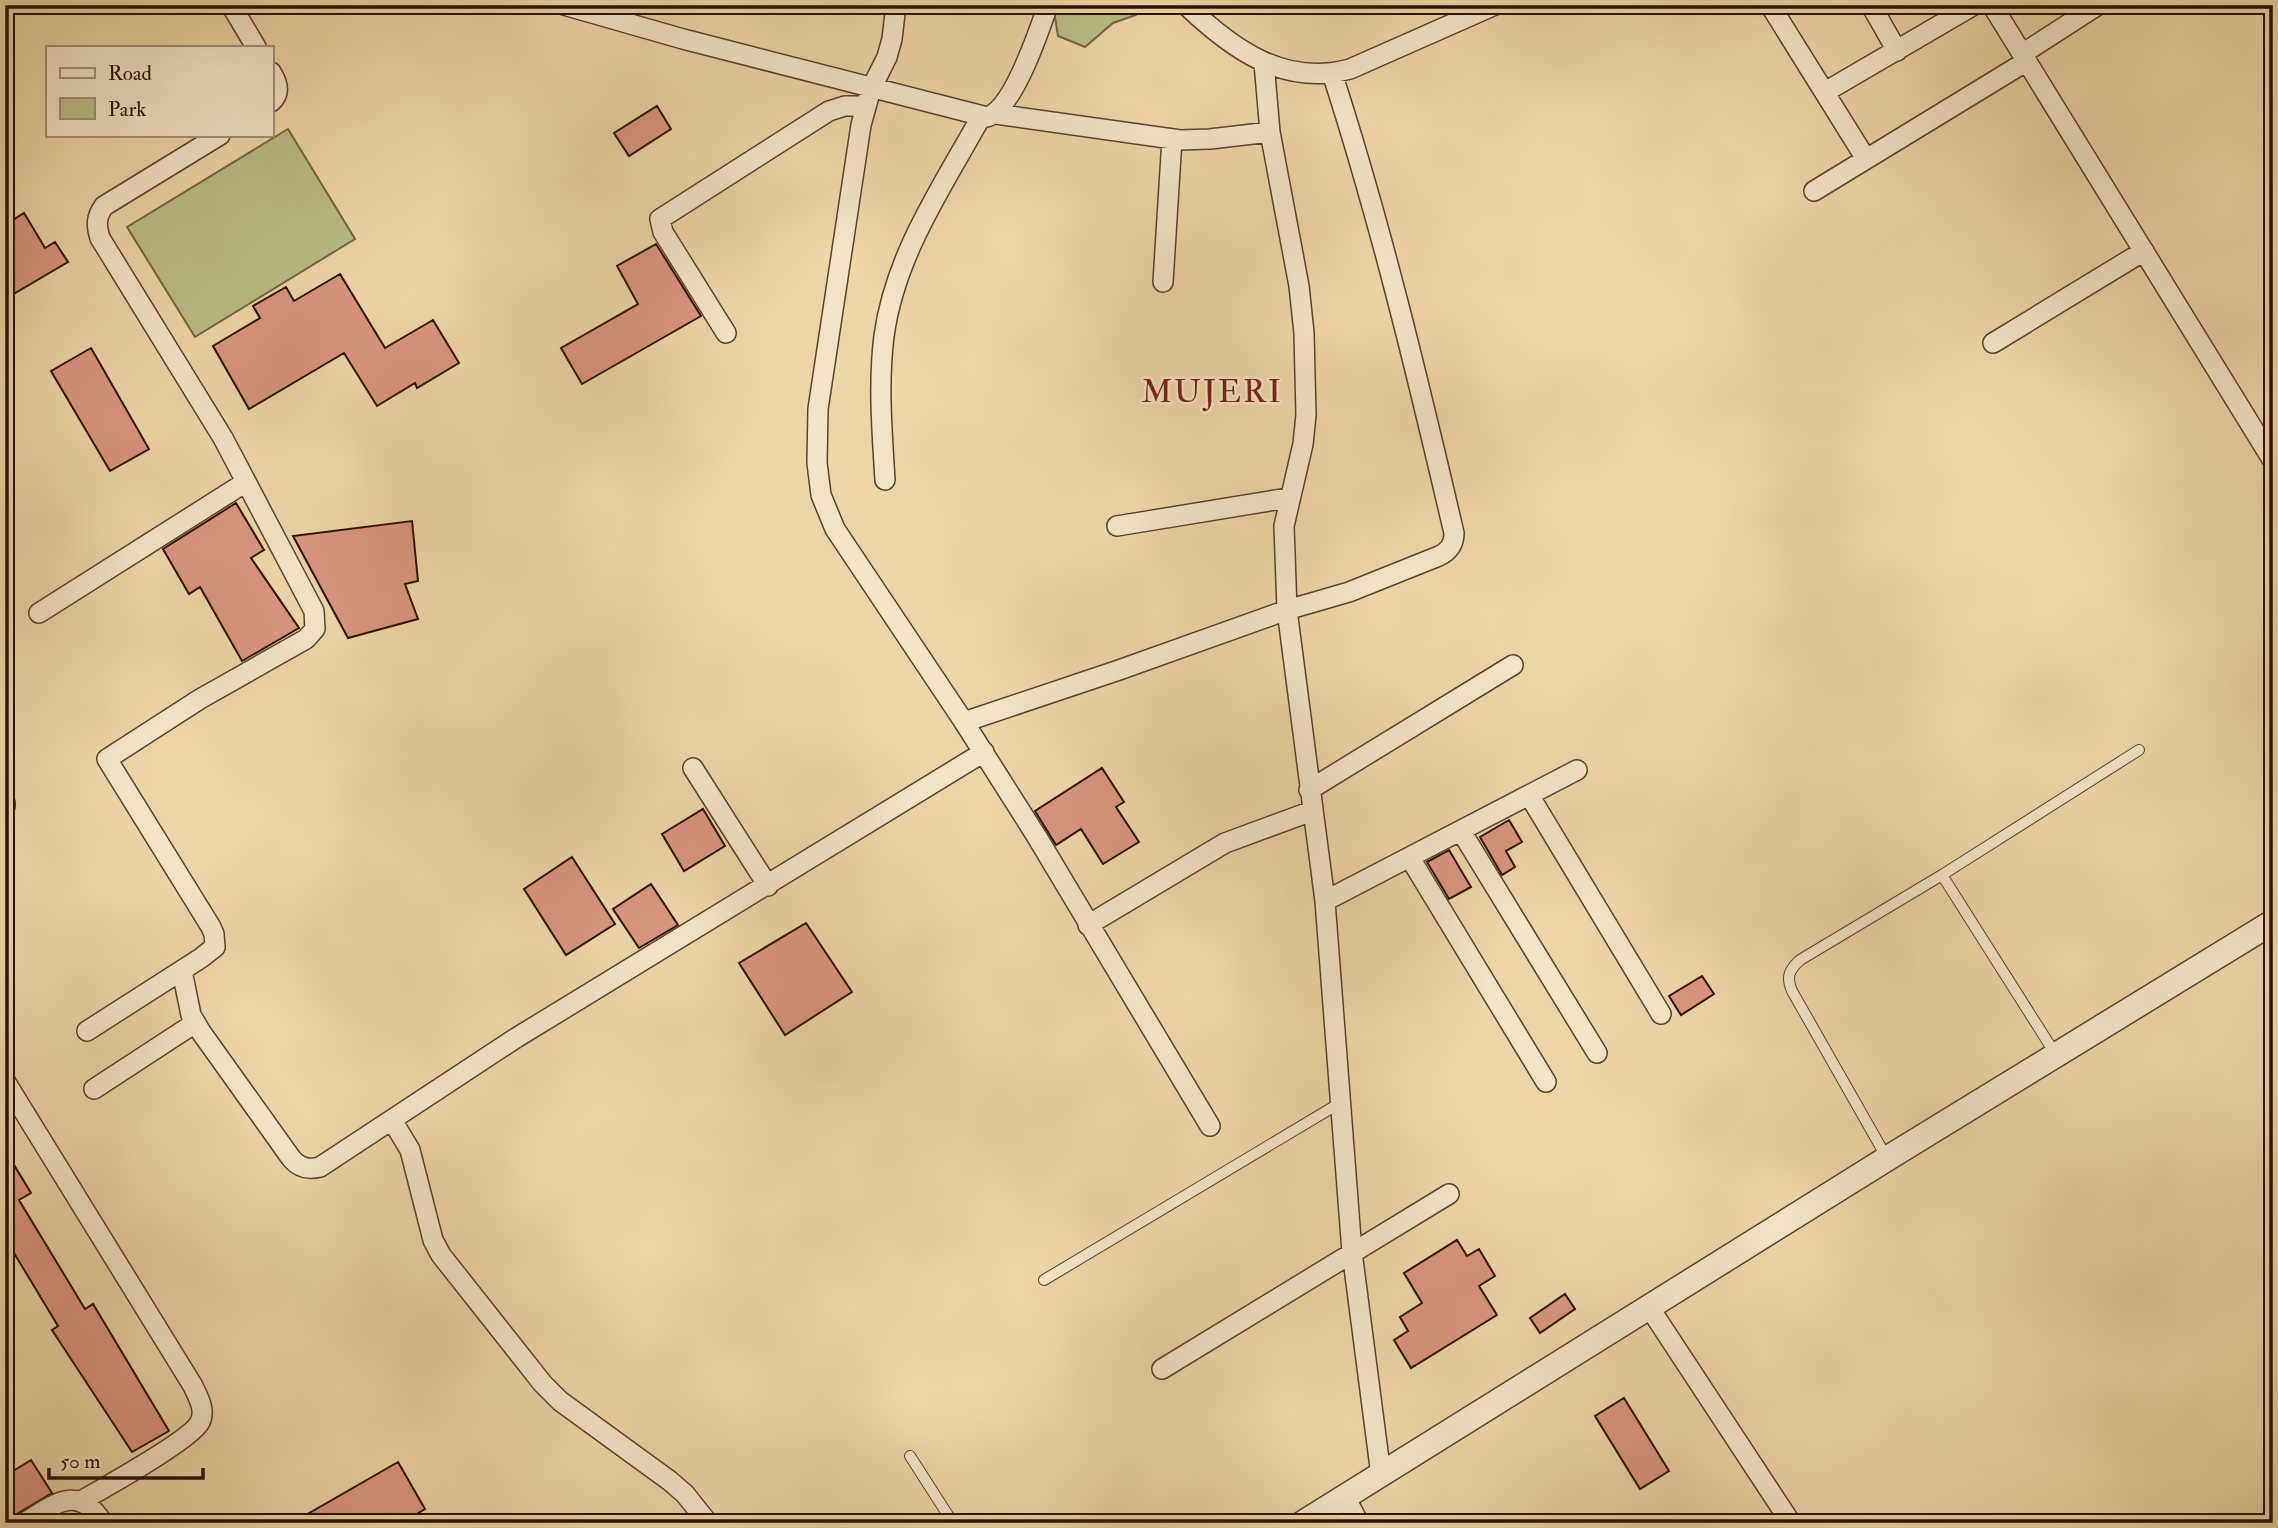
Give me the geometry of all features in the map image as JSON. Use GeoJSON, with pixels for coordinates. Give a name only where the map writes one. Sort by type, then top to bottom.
{"type":"FeatureCollection","features":[{"type":"Feature","properties":{"kind":"street"},"geometry":{"type":"LineString","coordinates":[[232,5],[255,46]]}},
{"type":"Feature","properties":{"kind":"street"},"geometry":{"type":"LineString","coordinates":[[564,5],[868,98],[1171,139],[1210,139],[1270,132]]}},
{"type":"Feature","properties":{"kind":"street"},"geometry":{"type":"LineString","coordinates":[[896,5],[887,57],[868,98],[818,409],[817,463],[821,495],[835,529],[984,752],[1210,1126]]}},
{"type":"Feature","properties":{"kind":"street"},"geometry":{"type":"LineString","coordinates":[[885,480],[881,377],[884,335],[890,307],[910,247],[988,115],[1020,76],[1048,5]]}},
{"type":"Feature","properties":{"kind":"street"},"geometry":{"type":"LineString","coordinates":[[1186,5],[1210,26],[1264,63],[1304,74],[1350,69],[1495,5]]}},
{"type":"Feature","properties":{"kind":"street"},"geometry":{"type":"LineString","coordinates":[[1770,5],[1866,159]]}},
{"type":"Feature","properties":{"kind":"street"},"geometry":{"type":"LineString","coordinates":[[1871,5],[1898,51]]}},
{"type":"Feature","properties":{"kind":"street"},"geometry":{"type":"LineString","coordinates":[[1825,92],[1974,5]]}},
{"type":"Feature","properties":{"kind":"street"},"geometry":{"type":"LineString","coordinates":[[1992,5],[2144,251],[2267,440],[2273,461]]}},
{"type":"Feature","properties":{"kind":"street"},"geometry":{"type":"LineString","coordinates":[[1814,191],[2024,58],[2098,5]]}},
{"type":"Feature","properties":{"kind":"street"},"geometry":{"type":"LineString","coordinates":[[1264,63],[1270,132],[1300,286],[1304,333],[1306,415],[1303,444],[1283,527],[1287,610],[1325,901],[1352,1252],[1381,1475]]}},
{"type":"Feature","properties":{"kind":"street"},"geometry":{"type":"LineString","coordinates":[[964,722],[1287,610],[1349,592],[1439,556],[1454,542],[1419,386],[1360,160],[1332,73]]}},
{"type":"Feature","properties":{"kind":"street"},"geometry":{"type":"LineString","coordinates":[[273,77],[278,89],[273,100]]}},
{"type":"Feature","properties":{"kind":"street"},"geometry":{"type":"LineString","coordinates":[[726,333],[663,232],[660,219],[829,111],[868,98]]}},
{"type":"Feature","properties":{"kind":"street"},"geometry":{"type":"LineString","coordinates":[[87,1031],[215,947],[214,934],[107,759],[200,699],[306,639],[315,629],[314,611],[223,438],[100,238],[97,228],[99,214],[104,206],[218,136]]}},
{"type":"Feature","properties":{"kind":"street"},"geometry":{"type":"LineString","coordinates":[[1163,282],[1171,139]]}},
{"type":"Feature","properties":{"kind":"street"},"geometry":{"type":"LineString","coordinates":[[1993,343],[2144,251]]}},
{"type":"Feature","properties":{"kind":"street"},"geometry":{"type":"LineString","coordinates":[[39,612],[246,482]]}},
{"type":"Feature","properties":{"kind":"street"},"geometry":{"type":"LineString","coordinates":[[1117,526],[1289,499]]}},
{"type":"Feature","properties":{"kind":"street"},"geometry":{"type":"LineString","coordinates":[[1309,790],[1513,665]]}},
{"type":"Feature","properties":{"kind":"street"},"geometry":{"type":"LineString","coordinates":[[182,971],[195,1023],[296,1164],[312,1169],[320,1167],[516,1038],[984,752]]}},
{"type":"Feature","properties":{"kind":"street"},"geometry":{"type":"LineString","coordinates":[[693,768],[768,886]]}},
{"type":"Feature","properties":{"kind":"street"},"geometry":{"type":"LineString","coordinates":[[1325,901],[1577,770]]}},
{"type":"Feature","properties":{"kind":"street"},"geometry":{"type":"LineString","coordinates":[[1529,796],[1661,1014]]}},
{"type":"Feature","properties":{"kind":"street"},"geometry":{"type":"LineString","coordinates":[[1088,925],[1224,843],[1312,811]]}},
{"type":"Feature","properties":{"kind":"street"},"geometry":{"type":"LineString","coordinates":[[1461,831],[1597,1053]]}},
{"type":"Feature","properties":{"kind":"street"},"geometry":{"type":"LineString","coordinates":[[1410,858],[1545,1082]]}},
{"type":"Feature","properties":{"kind":"street"},"geometry":{"type":"LineString","coordinates":[[1303,1523],[1888,1158],[2273,922]]}},
{"type":"Feature","properties":{"kind":"street"},"geometry":{"type":"LineString","coordinates":[[94,1090],[195,1023]]}},
{"type":"Feature","properties":{"kind":"street"},"geometry":{"type":"LineString","coordinates":[[5,1082],[193,1386],[202,1411],[200,1422],[183,1438],[81,1501]]}},
{"type":"Feature","properties":{"kind":"street"},"geometry":{"type":"LineString","coordinates":[[392,1120],[410,1150],[433,1240],[441,1255],[515,1350],[561,1401],[670,1481],[685,1494],[708,1523]]}},
{"type":"Feature","properties":{"kind":"street"},"geometry":{"type":"LineString","coordinates":[[1162,1369],[1449,1194]]}},
{"type":"Feature","properties":{"kind":"street"},"geometry":{"type":"LineString","coordinates":[[1649,1307],[1791,1523]]}},
{"type":"Feature","properties":{"kind":"street"},"geometry":{"type":"LineString","coordinates":[[1345,1497],[1359,1523]]}},
{"type":"Feature","properties":{"kind":"street"},"geometry":{"type":"LineString","coordinates":[[24,1523],[64,1500],[81,1501],[90,1507],[103,1523]]}},
{"type":"Feature","properties":{"kind":"lane"},"geometry":{"type":"LineString","coordinates":[[1888,1158],[1792,992],[1788,975],[1791,968],[2139,750]]}},
{"type":"Feature","properties":{"kind":"lane"},"geometry":{"type":"LineString","coordinates":[[1942,875],[2056,1055]]}},
{"type":"Feature","properties":{"kind":"lane"},"geometry":{"type":"LineString","coordinates":[[1044,1280],[1340,1103]]}},
{"type":"Feature","properties":{"kind":"lane"},"geometry":{"type":"LineString","coordinates":[[910,1456],[953,1523]]}},
{"type":"Feature","properties":{"kind":"green space"},"geometry":{"type":"Polygon","coordinates":[[[1053,5],[1143,5],[1136,15],[1113,23],[1085,47],[1058,36],[1053,5]]]}},
{"type":"Feature","properties":{"kind":"green space"},"geometry":{"type":"Polygon","coordinates":[[[288,129],[355,239],[195,337],[127,227],[288,129]]]}},
{"type":"Feature","properties":{"kind":"building"},"geometry":{"type":"Polygon","coordinates":[[[657,106],[671,129],[629,156],[614,133],[657,106]]]}},
{"type":"Feature","properties":{"kind":"building"},"geometry":{"type":"Polygon","coordinates":[[[24,213],[45,248],[55,242],[68,262],[5,299],[5,225],[24,213]]]}},
{"type":"Feature","properties":{"kind":"building"},"geometry":{"type":"Polygon","coordinates":[[[656,244],[701,316],[582,384],[561,348],[638,304],[617,266],[656,244]]]}},
{"type":"Feature","properties":{"kind":"building"},"geometry":{"type":"Polygon","coordinates":[[[340,274],[385,348],[433,320],[459,363],[417,388],[415,383],[377,406],[344,353],[249,409],[213,346],[260,318],[253,306],[286,287],[294,301],[340,274]]]}},
{"type":"Feature","properties":{"kind":"building"},"geometry":{"type":"Polygon","coordinates":[[[91,348],[149,449],[110,471],[51,371],[91,348]]]}},
{"type":"Feature","properties":{"kind":"building"},"geometry":{"type":"Polygon","coordinates":[[[236,503],[264,550],[251,558],[299,628],[242,661],[200,587],[189,594],[163,549],[236,503]]]}},
{"type":"Feature","properties":{"kind":"building"},"geometry":{"type":"Polygon","coordinates":[[[412,521],[418,581],[405,584],[418,619],[348,638],[293,536],[412,521]]]}},
{"type":"Feature","properties":{"kind":"building"},"geometry":{"type":"Polygon","coordinates":[[[1102,768],[1124,802],[1116,807],[1139,842],[1103,864],[1081,829],[1056,845],[1035,811],[1102,768]]]}},
{"type":"Feature","properties":{"kind":"building"},"geometry":{"type":"Polygon","coordinates":[[[703,809],[725,846],[684,871],[662,834],[703,809]]]}},
{"type":"Feature","properties":{"kind":"building"},"geometry":{"type":"Polygon","coordinates":[[[1509,820],[1522,842],[1506,851],[1515,867],[1502,875],[1480,837],[1509,820]]]}},
{"type":"Feature","properties":{"kind":"building"},"geometry":{"type":"Polygon","coordinates":[[[1449,850],[1471,887],[1449,899],[1427,862],[1449,850]]]}},
{"type":"Feature","properties":{"kind":"building"},"geometry":{"type":"Polygon","coordinates":[[[572,857],[615,924],[566,955],[524,889],[572,857]]]}},
{"type":"Feature","properties":{"kind":"building"},"geometry":{"type":"Polygon","coordinates":[[[651,884],[678,925],[639,948],[613,909],[651,884]]]}},
{"type":"Feature","properties":{"kind":"building"},"geometry":{"type":"Polygon","coordinates":[[[806,923],[852,992],[785,1035],[739,963],[806,923]]]}},
{"type":"Feature","properties":{"kind":"building"},"geometry":{"type":"Polygon","coordinates":[[[1702,976],[1714,994],[1681,1015],[1669,996],[1702,976]]]}},
{"type":"Feature","properties":{"kind":"building"},"geometry":{"type":"Polygon","coordinates":[[[5,1150],[31,1193],[19,1200],[85,1309],[93,1304],[169,1431],[132,1452],[52,1330],[58,1326],[5,1238],[5,1150]]]}},
{"type":"Feature","properties":{"kind":"building"},"geometry":{"type":"Polygon","coordinates":[[[1457,1240],[1467,1256],[1479,1249],[1495,1276],[1479,1286],[1497,1315],[1411,1368],[1394,1340],[1408,1331],[1400,1317],[1422,1303],[1404,1273],[1457,1240]]]}},
{"type":"Feature","properties":{"kind":"building"},"geometry":{"type":"Polygon","coordinates":[[[1565,1294],[1575,1309],[1540,1333],[1530,1318],[1565,1294]]]}},
{"type":"Feature","properties":{"kind":"building"},"geometry":{"type":"Polygon","coordinates":[[[1624,1398],[1669,1471],[1640,1489],[1595,1416],[1624,1398]]]}},
{"type":"Feature","properties":{"kind":"building"},"geometry":{"type":"Polygon","coordinates":[[[31,1460],[52,1493],[5,1521],[5,1476],[31,1460]]]}},
{"type":"Feature","properties":{"kind":"building"},"geometry":{"type":"Polygon","coordinates":[[[398,1462],[425,1509],[402,1523],[292,1523],[398,1462]]]}},
{"type":"Feature","properties":{"kind":"district","name":"MUJERI"},"geometry":{"type":"Point","coordinates":[1212,391]}}]}
